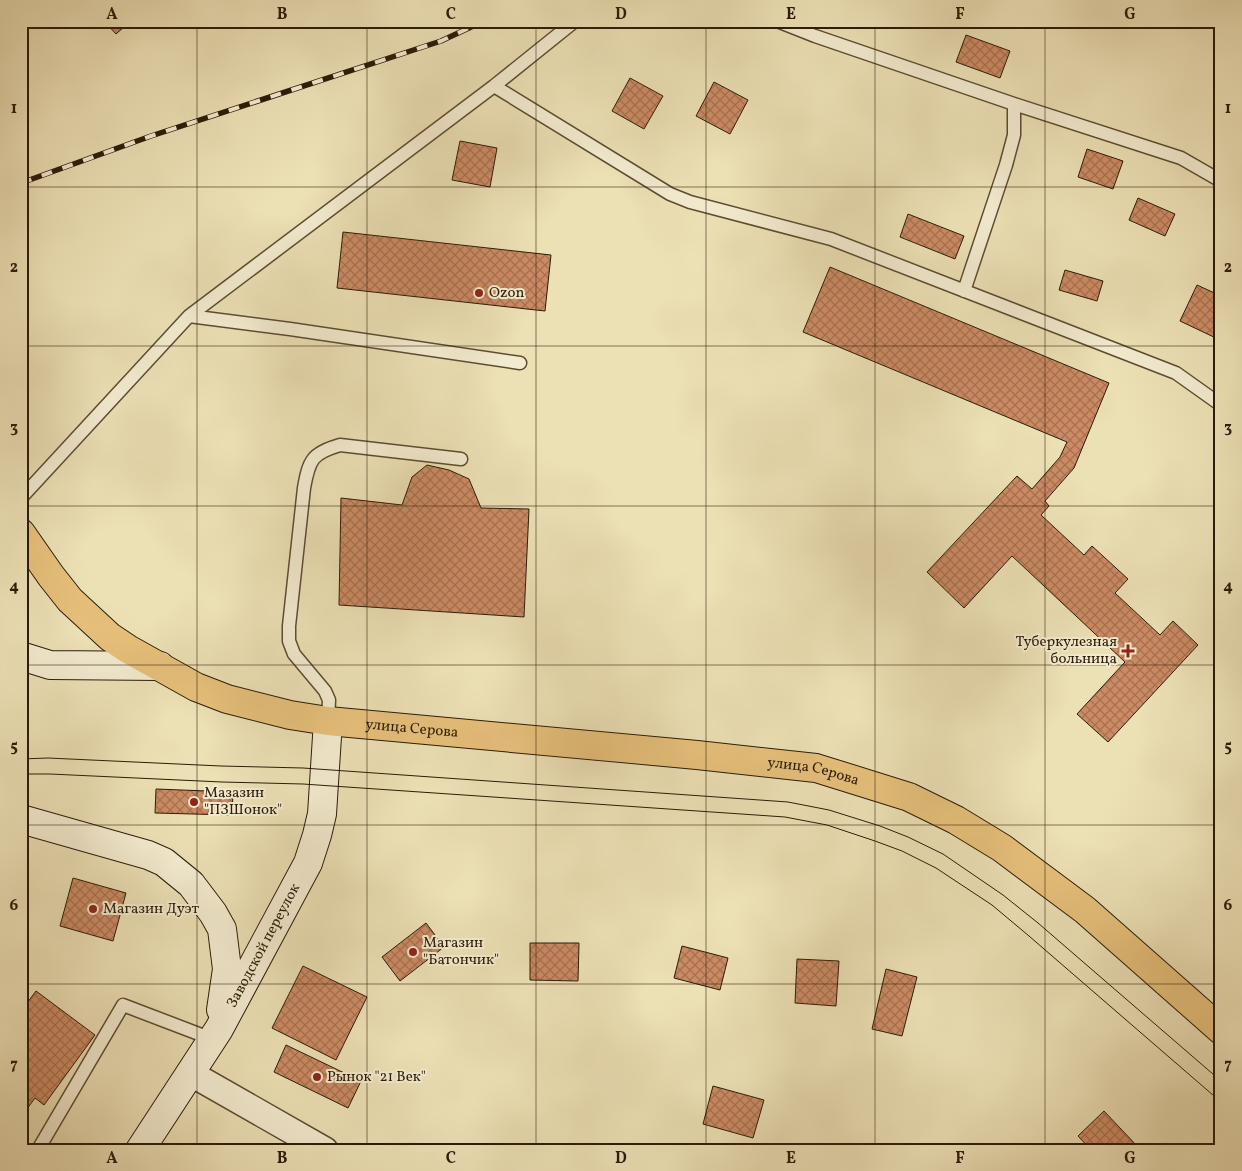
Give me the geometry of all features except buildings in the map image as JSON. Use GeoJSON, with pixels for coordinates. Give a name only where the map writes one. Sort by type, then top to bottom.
{"type":"FeatureCollection","features":[{"type":"Feature","properties":{"kind":"main road","name":"улица Серова"},"geometry":{"type":"LineString","coordinates":[[21,533],[70,600],[110,637],[196,687],[227,699],[290,715],[328,721],[807,767],[863,782],[910,798],[956,820],[1002,848],[1085,910],[1221,1030]]}},
{"type":"Feature","properties":{"kind":"main road"},"geometry":{"type":"LineString","coordinates":[[21,656],[50,665],[160,666]]}},
{"type":"Feature","properties":{"kind":"main road","name":"Заводской переулок"},"geometry":{"type":"LineString","coordinates":[[140,1150],[215,1034],[308,863],[318,835],[322,814],[328,721]]}},
{"type":"Feature","properties":{"kind":"main road"},"geometry":{"type":"LineString","coordinates":[[21,818],[148,855],[164,862],[190,884],[213,913],[222,929],[227,969],[215,1034]]}},
{"type":"Feature","properties":{"kind":"street"},"geometry":{"type":"LineString","coordinates":[[190,1073],[325,1150]]}},
{"type":"Feature","properties":{"kind":"lane"},"geometry":{"type":"LineString","coordinates":[[21,498],[189,316],[494,86],[575,21]]}},
{"type":"Feature","properties":{"kind":"lane"},"geometry":{"type":"LineString","coordinates":[[778,21],[815,36],[1014,104],[1181,158],[1221,181]]}},
{"type":"Feature","properties":{"kind":"lane"},"geometry":{"type":"LineString","coordinates":[[494,86],[670,194],[690,202],[831,239],[1176,373],[1221,405]]}},
{"type":"Feature","properties":{"kind":"lane"},"geometry":{"type":"LineString","coordinates":[[964,291],[1006,165],[1014,135],[1014,104]]}},
{"type":"Feature","properties":{"kind":"lane"},"geometry":{"type":"LineString","coordinates":[[189,316],[520,363]]}},
{"type":"Feature","properties":{"kind":"lane"},"geometry":{"type":"LineString","coordinates":[[328,721],[329,700],[325,691],[294,654],[289,641],[290,616],[308,467],[317,454],[324,449],[340,445],[461,459]]}},
{"type":"Feature","properties":{"kind":"lane"},"geometry":{"type":"LineString","coordinates":[[40,1150],[39,1148],[124,1005],[215,1034]]}},
{"type":"Feature","properties":{"kind":"tram line"},"geometry":{"type":"LineString","coordinates":[[21,759],[48,758],[303,768],[788,802],[829,810],[880,826],[943,854],[1003,895],[1221,1081]]}},
{"type":"Feature","properties":{"kind":"tram line"},"geometry":{"type":"LineString","coordinates":[[21,774],[303,784],[785,817],[827,825],[902,851],[936,868],[992,905],[1221,1102]]}},
{"type":"Feature","properties":{"kind":"railway"},"geometry":{"type":"LineString","coordinates":[[21,183],[151,136],[441,41],[484,21]]}},
{"type":"Feature","properties":{"kind":"place","name":"Ozon"},"geometry":{"type":"Point","coordinates":[479,293]}},
{"type":"Feature","properties":{"kind":"place","name":"Туберкулезная больница"},"geometry":{"type":"Point","coordinates":[1128,651]}},
{"type":"Feature","properties":{"kind":"place","name":"Мазазин \"ПЗШонок\""},"geometry":{"type":"Point","coordinates":[194,802]}},
{"type":"Feature","properties":{"kind":"place","name":"Магазин Дуэт"},"geometry":{"type":"Point","coordinates":[93,909]}},
{"type":"Feature","properties":{"kind":"place","name":"Магазин \"Батончик\""},"geometry":{"type":"Point","coordinates":[413,952]}},
{"type":"Feature","properties":{"kind":"place","name":"Рынок \"21 Век\""},"geometry":{"type":"Point","coordinates":[317,1077]}}]}
